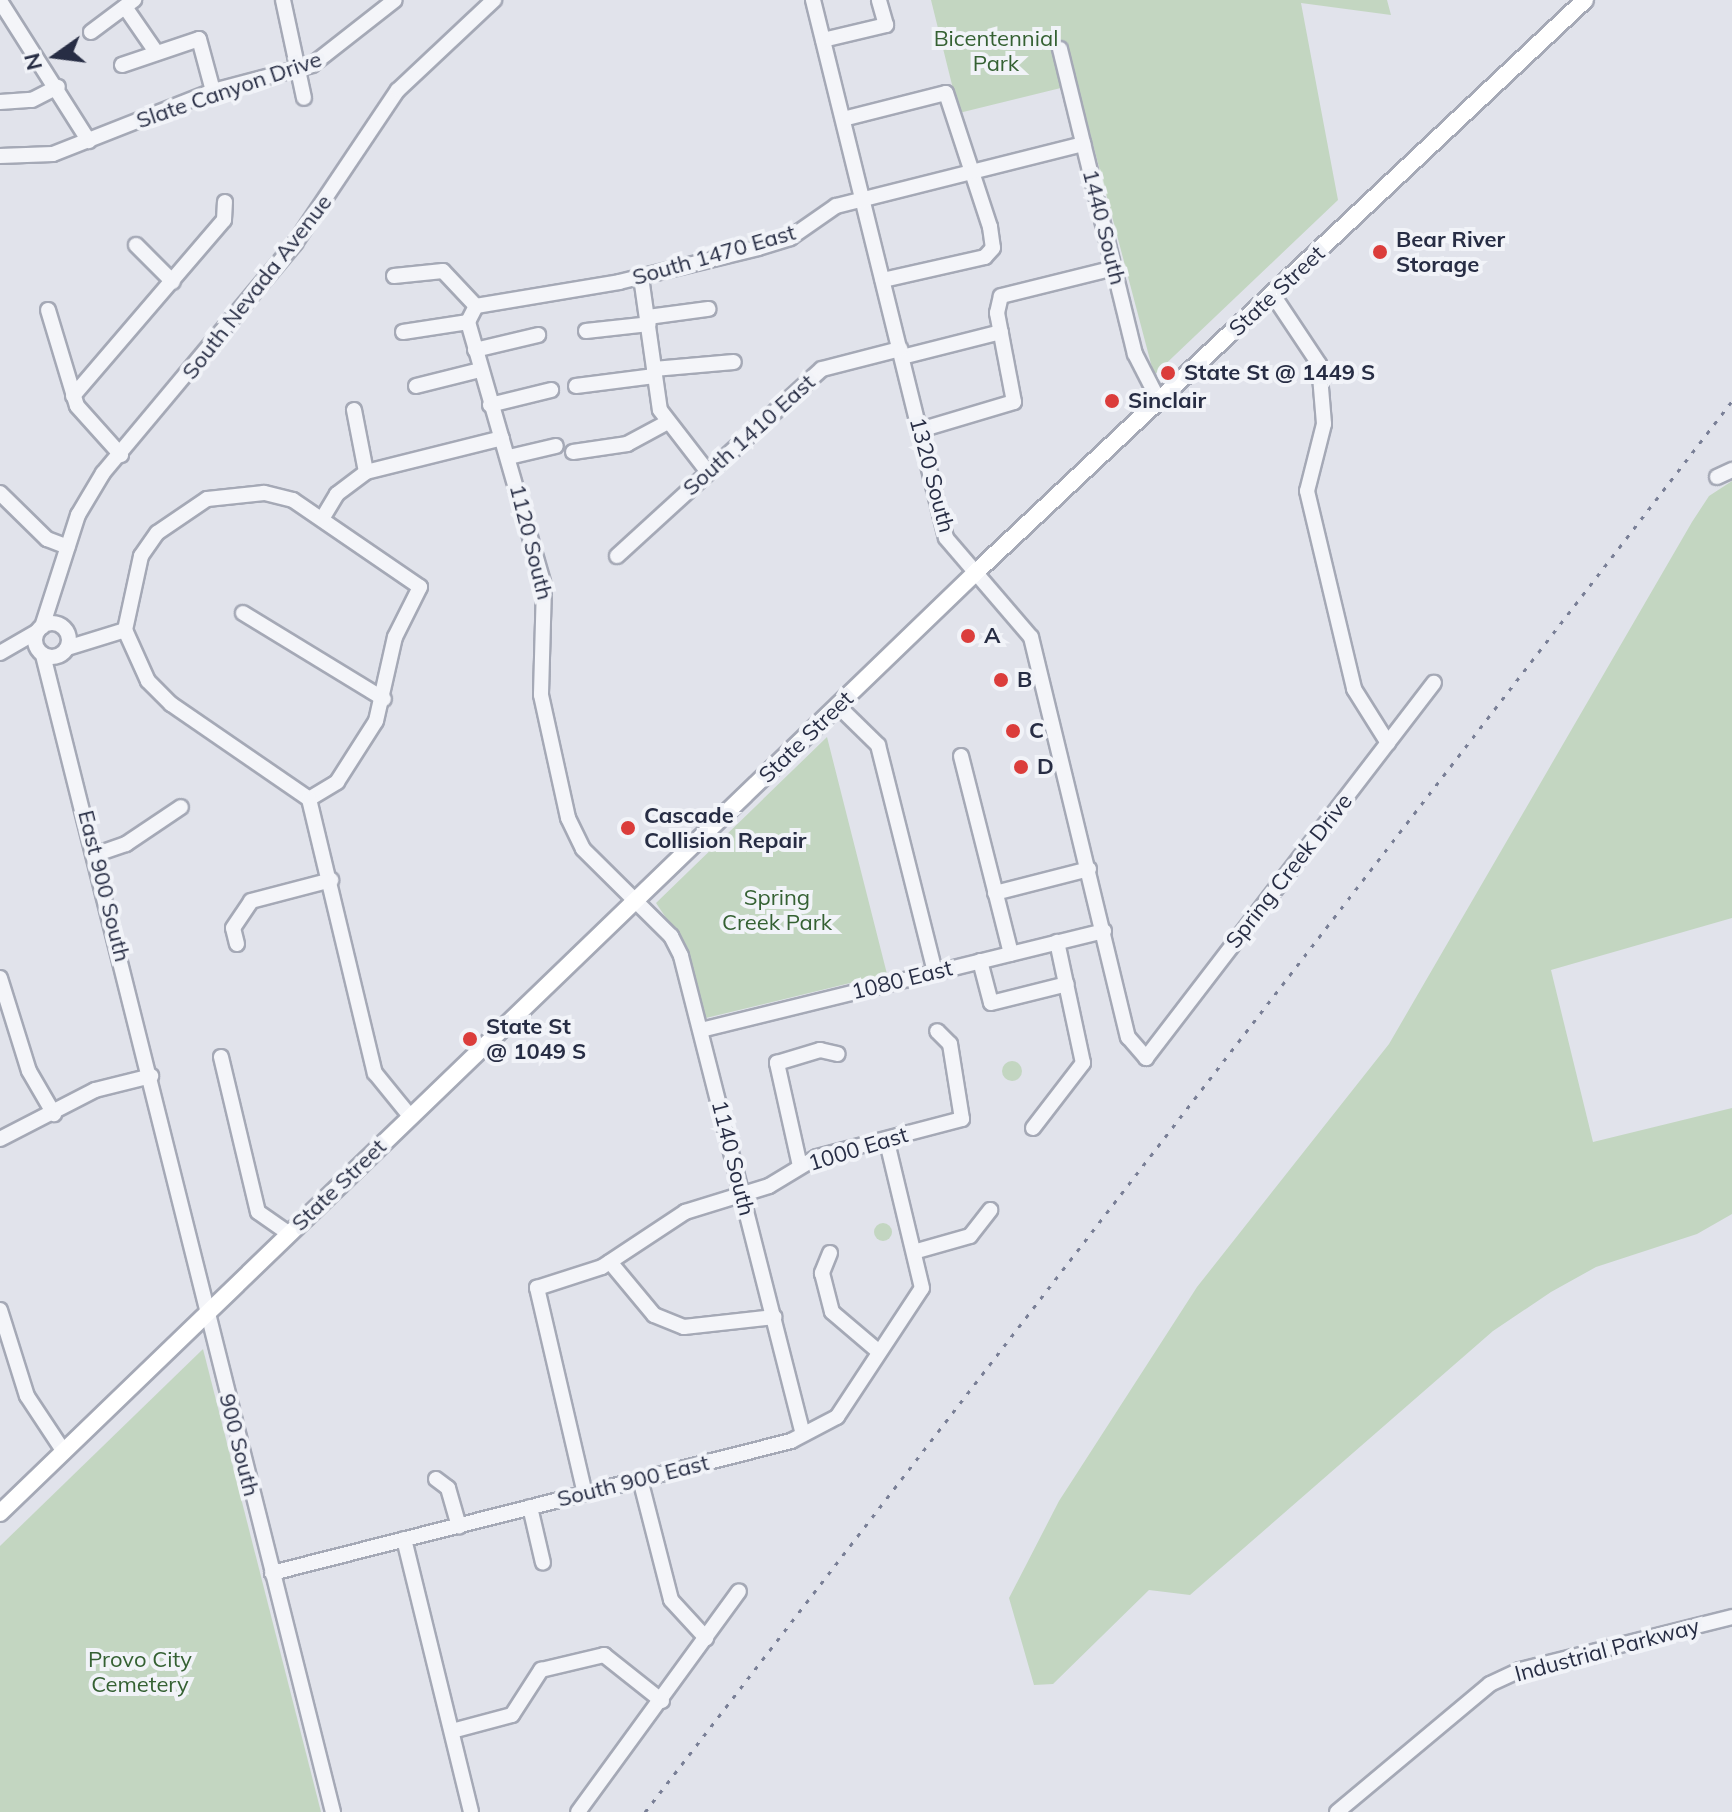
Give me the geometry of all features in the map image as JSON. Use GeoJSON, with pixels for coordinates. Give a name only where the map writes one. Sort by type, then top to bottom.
{"type":"FeatureCollection","features":[{"type":"Feature","properties":{"kind":"main road","name":"State Street"},"geometry":{"type":"LineString","coordinates":[[0,1513],[974,574],[1585,0]]}},
{"type":"Feature","properties":{"kind":"street"},"geometry":{"type":"LineString","coordinates":[[283,0],[304,98]]}},
{"type":"Feature","properties":{"kind":"street","name":"Slate Canyon Drive"},"geometry":{"type":"LineString","coordinates":[[0,156],[53,154],[213,91],[298,70],[332,55],[395,0]]}},
{"type":"Feature","properties":{"kind":"street","name":"South Nevada Avenue"},"geometry":{"type":"LineString","coordinates":[[40,629],[87,496],[295,243],[398,90],[494,0]]}},
{"type":"Feature","properties":{"kind":"street","name":"1320 South"},"geometry":{"type":"LineString","coordinates":[[813,0],[946,538],[1031,637],[1128,1037],[1146,1058]]}},
{"type":"Feature","properties":{"kind":"street"},"geometry":{"type":"LineString","coordinates":[[823,40],[886,25],[879,0]]}},
{"type":"Feature","properties":{"kind":"street"},"geometry":{"type":"LineString","coordinates":[[0,1],[58,87],[89,141]]}},
{"type":"Feature","properties":{"kind":"street"},"geometry":{"type":"LineString","coordinates":[[91,32],[130,4],[156,52]]}},
{"type":"Feature","properties":{"kind":"street"},"geometry":{"type":"LineString","coordinates":[[122,65],[199,39],[213,91]]}},
{"type":"Feature","properties":{"kind":"street","name":"1440 South"},"geometry":{"type":"LineString","coordinates":[[1060,49],[1139,366],[1159,401]]}},
{"type":"Feature","properties":{"kind":"street"},"geometry":{"type":"LineString","coordinates":[[0,102],[32,100],[58,87]]}},
{"type":"Feature","properties":{"kind":"street"},"geometry":{"type":"LineString","coordinates":[[843,119],[946,93],[967,174],[993,248],[985,257],[883,280]]}},
{"type":"Feature","properties":{"kind":"street","name":"South 1470 East"},"geometry":{"type":"LineString","coordinates":[[476,306],[641,277],[790,238],[823,212],[1083,144]]}},
{"type":"Feature","properties":{"kind":"street"},"geometry":{"type":"LineString","coordinates":[[73,396],[224,220],[225,202]]}},
{"type":"Feature","properties":{"kind":"street"},"geometry":{"type":"LineString","coordinates":[[136,245],[173,282]]}},
{"type":"Feature","properties":{"kind":"street"},"geometry":{"type":"LineString","coordinates":[[920,430],[1014,402],[1001,332],[999,299],[1114,268]]}},
{"type":"Feature","properties":{"kind":"street"},"geometry":{"type":"LineString","coordinates":[[394,276],[443,271],[476,306],[468,322],[403,332]]}},
{"type":"Feature","properties":{"kind":"street"},"geometry":{"type":"LineString","coordinates":[[641,277],[654,373],[666,423],[708,472]]}},
{"type":"Feature","properties":{"kind":"street"},"geometry":{"type":"LineString","coordinates":[[1273,295],[1319,364],[1324,424],[1307,491],[1354,689],[1388,743]]}},
{"type":"Feature","properties":{"kind":"street"},"geometry":{"type":"LineString","coordinates":[[586,331],[708,309]]}},
{"type":"Feature","properties":{"kind":"street"},"geometry":{"type":"LineString","coordinates":[[48,310],[73,396],[91,428],[121,455]]}},
{"type":"Feature","properties":{"kind":"street","name":"1120 South"},"geometry":{"type":"LineString","coordinates":[[468,322],[544,586],[541,695],[570,826],[583,849],[635,901]]}},
{"type":"Feature","properties":{"kind":"street","name":"South 1410 East"},"geometry":{"type":"LineString","coordinates":[[617,556],[822,369],[1001,332]]}},
{"type":"Feature","properties":{"kind":"street"},"geometry":{"type":"LineString","coordinates":[[475,350],[538,335]]}},
{"type":"Feature","properties":{"kind":"street"},"geometry":{"type":"LineString","coordinates":[[576,386],[734,362]]}},
{"type":"Feature","properties":{"kind":"street"},"geometry":{"type":"LineString","coordinates":[[416,386],[480,370]]}},
{"type":"Feature","properties":{"kind":"street"},"geometry":{"type":"LineString","coordinates":[[490,405],[551,390]]}},
{"type":"Feature","properties":{"kind":"street"},"geometry":{"type":"LineString","coordinates":[[354,410],[366,472]]}},
{"type":"Feature","properties":{"kind":"street"},"geometry":{"type":"LineString","coordinates":[[573,452],[635,442],[666,423]]}},
{"type":"Feature","properties":{"kind":"street"},"geometry":{"type":"LineString","coordinates":[[322,519],[337,494],[366,472],[502,438]]}},
{"type":"Feature","properties":{"kind":"street"},"geometry":{"type":"LineString","coordinates":[[509,457],[556,446]]}},
{"type":"Feature","properties":{"kind":"street"},"geometry":{"type":"LineString","coordinates":[[1717,477],[1732,470]]}},
{"type":"Feature","properties":{"kind":"street"},"geometry":{"type":"LineString","coordinates":[[0,493],[47,539],[68,547]]}},
{"type":"Feature","properties":{"kind":"street"},"geometry":{"type":"LineString","coordinates":[[309,799],[337,782],[384,699],[395,637],[420,587],[293,500],[264,493],[207,499],[180,513],[141,556],[125,630],[148,681],[171,704],[309,799],[324,849],[375,1073],[410,1116]]}},
{"type":"Feature","properties":{"kind":"street","name":"East 900 South"},"geometry":{"type":"LineString","coordinates":[[51,593],[64,628],[58,695]]}},
{"type":"Feature","properties":{"kind":"street"},"geometry":{"type":"LineString","coordinates":[[243,613],[384,699]]}},
{"type":"Feature","properties":{"kind":"street"},"geometry":{"type":"LineString","coordinates":[[0,656],[40,629],[64,628],[95,636]]}},
{"type":"Feature","properties":{"kind":"street","name":"East 900 South"},"geometry":{"type":"LineString","coordinates":[[40,629],[42,653],[58,695],[151,1076]]}},
{"type":"Feature","properties":{"kind":"street"},"geometry":{"type":"LineString","coordinates":[[0,656],[64,652],[95,636],[125,630]]}},
{"type":"Feature","properties":{"kind":"street","name":"Spring Creek Drive"},"geometry":{"type":"LineString","coordinates":[[1146,1058],[1434,683]]}},
{"type":"Feature","properties":{"kind":"street"},"geometry":{"type":"LineString","coordinates":[[838,706],[871,733],[882,757],[935,972]]}},
{"type":"Feature","properties":{"kind":"street"},"geometry":{"type":"LineString","coordinates":[[961,756],[1011,954]]}},
{"type":"Feature","properties":{"kind":"street"},"geometry":{"type":"LineString","coordinates":[[97,854],[126,844],[181,807]]}},
{"type":"Feature","properties":{"kind":"street"},"geometry":{"type":"LineString","coordinates":[[995,893],[1089,869]]}},
{"type":"Feature","properties":{"kind":"street"},"geometry":{"type":"LineString","coordinates":[[237,944],[233,928],[251,901],[331,880]]}},
{"type":"Feature","properties":{"kind":"street","name":"1140 South"},"geometry":{"type":"LineString","coordinates":[[635,901],[674,942],[701,1030],[802,1431]]}},
{"type":"Feature","properties":{"kind":"street","name":"1080 East"},"geometry":{"type":"LineString","coordinates":[[701,1030],[1104,931]]}},
{"type":"Feature","properties":{"kind":"street"},"geometry":{"type":"LineString","coordinates":[[1033,1128],[1083,1063],[1057,942]]}},
{"type":"Feature","properties":{"kind":"street"},"geometry":{"type":"LineString","coordinates":[[980,961],[991,1003],[1067,984]]}},
{"type":"Feature","properties":{"kind":"street"},"geometry":{"type":"LineString","coordinates":[[0,978],[29,1071],[54,1114]]}},
{"type":"Feature","properties":{"kind":"street","name":"1000 East"},"geometry":{"type":"LineString","coordinates":[[585,1494],[537,1305],[540,1285],[610,1262],[685,1212],[742,1193],[800,1166],[964,1117],[950,1044],[937,1031]]}},
{"type":"Feature","properties":{"kind":"street"},"geometry":{"type":"LineString","coordinates":[[800,1166],[777,1063],[820,1050],[838,1054]]}},
{"type":"Feature","properties":{"kind":"street"},"geometry":{"type":"LineString","coordinates":[[221,1057],[258,1212],[289,1234]]}},
{"type":"Feature","properties":{"kind":"street"},"geometry":{"type":"LineString","coordinates":[[0,1139],[54,1114],[95,1090],[151,1076]]}},
{"type":"Feature","properties":{"kind":"street","name":"900 South"},"geometry":{"type":"LineString","coordinates":[[151,1076],[206,1315],[333,1812]]}},
{"type":"Feature","properties":{"kind":"street"},"geometry":{"type":"LineString","coordinates":[[887,1142],[917,1251],[970,1236],[990,1210]]}},
{"type":"Feature","properties":{"kind":"street","name":"South 900 East"},"geometry":{"type":"LineString","coordinates":[[272,1573],[791,1441],[802,1431],[837,1417],[922,1288],[917,1251]]}},
{"type":"Feature","properties":{"kind":"street"},"geometry":{"type":"LineString","coordinates":[[830,1253],[822,1273],[832,1312],[879,1352]]}},
{"type":"Feature","properties":{"kind":"street"},"geometry":{"type":"LineString","coordinates":[[610,1262],[654,1315],[684,1327],[774,1317]]}},
{"type":"Feature","properties":{"kind":"street"},"geometry":{"type":"LineString","coordinates":[[0,1310],[27,1396],[64,1452]]}},
{"type":"Feature","properties":{"kind":"street"},"geometry":{"type":"LineString","coordinates":[[436,1479],[448,1488],[459,1526]]}},
{"type":"Feature","properties":{"kind":"street"},"geometry":{"type":"LineString","coordinates":[[640,1479],[671,1600],[706,1638]]}},
{"type":"Feature","properties":{"kind":"street"},"geometry":{"type":"LineString","coordinates":[[530,1507],[543,1563]]}},
{"type":"Feature","properties":{"kind":"street"},"geometry":{"type":"LineString","coordinates":[[404,1539],[471,1812]]}},
{"type":"Feature","properties":{"kind":"street"},"geometry":{"type":"LineString","coordinates":[[578,1812],[662,1701],[739,1591]]}},
{"type":"Feature","properties":{"kind":"street","name":"Industrial Parkway"},"geometry":{"type":"LineString","coordinates":[[1337,1812],[1490,1684],[1732,1617]]}},
{"type":"Feature","properties":{"kind":"street"},"geometry":{"type":"LineString","coordinates":[[452,1731],[512,1715],[541,1670],[604,1655],[662,1701]]}},
{"type":"Feature","properties":{"kind":"green space","name":"Bicentennial Park"},"geometry":{"type":"Polygon","coordinates":[[[931,0],[1387,0],[1391,15],[1301,3],[1338,200],[1154,375],[1077,84],[959,113],[931,0]]]}},
{"type":"Feature","properties":{"kind":"green space"},"geometry":{"type":"Polygon","coordinates":[[[1732,481],[1732,918],[1551,970],[1593,1142],[1732,1108],[1732,1214],[1697,1234],[1596,1267],[1551,1292],[1493,1331],[1190,1595],[1149,1590],[1053,1684],[1034,1685],[1009,1598],[1059,1501],[1197,1287],[1389,1044],[1692,522],[1709,496],[1732,481]]]}},
{"type":"Feature","properties":{"kind":"green space","name":"Spring Creek Park"},"geometry":{"type":"Polygon","coordinates":[[[827,737],[887,974],[706,1018],[683,943],[656,903],[827,737]]]}},
{"type":"Feature","properties":{"kind":"green space"},"geometry":{"type":"Polygon","coordinates":[[[1008,1061],[1016,1061],[1022,1071],[1016,1081],[1008,1081],[1002,1075],[1002,1067],[1008,1061]]]}},
{"type":"Feature","properties":{"kind":"green space"},"geometry":{"type":"Polygon","coordinates":[[[883,1223],[892,1232],[883,1241],[874,1232],[883,1223]]]}},
{"type":"Feature","properties":{"kind":"green space","name":"Provo City Cemetery"},"geometry":{"type":"Polygon","coordinates":[[[203,1349],[321,1812],[0,1812],[0,1546],[203,1349]]]}},
{"type":"Feature","properties":{"kind":"railway"},"geometry":{"type":"LineString","coordinates":[[645,1812],[1732,401]]}},
{"type":"Feature","properties":{"kind":"place","name":"Bear River Storage"},"geometry":{"type":"Point","coordinates":[1380,252]}},
{"type":"Feature","properties":{"kind":"place","name":"State St @ 1449 S"},"geometry":{"type":"Point","coordinates":[1168,373]}},
{"type":"Feature","properties":{"kind":"place","name":"Sinclair"},"geometry":{"type":"Point","coordinates":[1112,401]}},
{"type":"Feature","properties":{"kind":"place","name":"A"},"geometry":{"type":"Point","coordinates":[968,636]}},
{"type":"Feature","properties":{"kind":"place","name":"B"},"geometry":{"type":"Point","coordinates":[1001,680]}},
{"type":"Feature","properties":{"kind":"place","name":"C"},"geometry":{"type":"Point","coordinates":[1013,731]}},
{"type":"Feature","properties":{"kind":"place","name":"D"},"geometry":{"type":"Point","coordinates":[1021,767]}},
{"type":"Feature","properties":{"kind":"place","name":"Cascade Collision Repair"},"geometry":{"type":"Point","coordinates":[628,828]}},
{"type":"Feature","properties":{"kind":"place","name":"State St @ 1049 S"},"geometry":{"type":"Point","coordinates":[470,1039]}}]}
